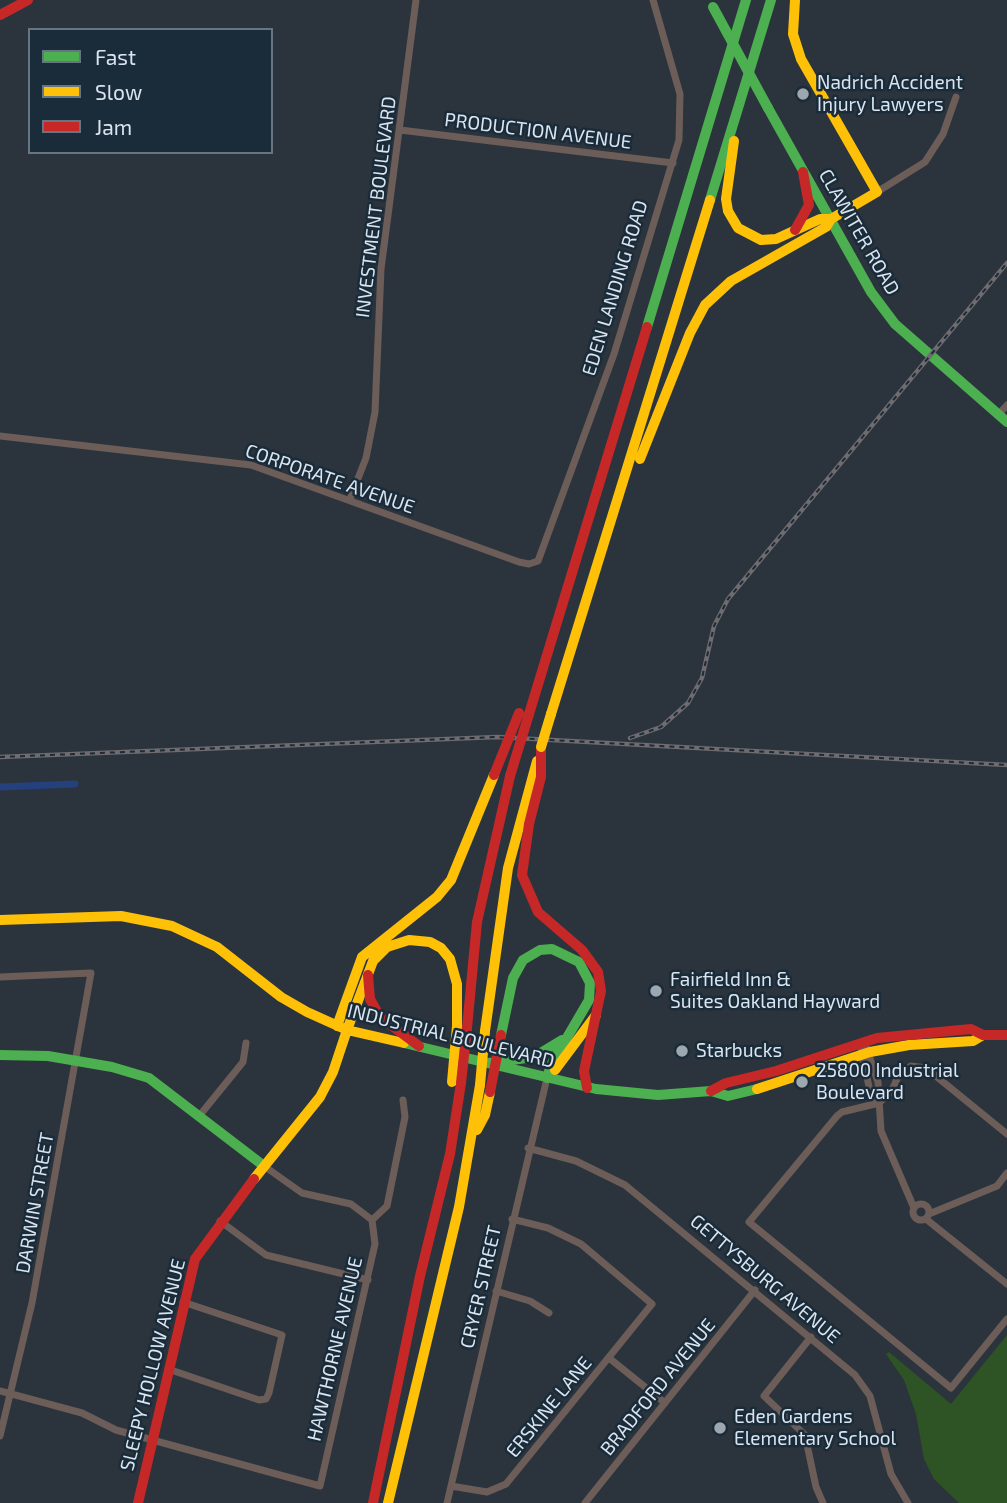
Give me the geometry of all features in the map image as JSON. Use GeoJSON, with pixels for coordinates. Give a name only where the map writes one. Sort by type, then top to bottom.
{"type":"FeatureCollection","features":[{"type":"Feature","properties":{"kind":"main road"},"geometry":{"type":"LineString","coordinates":[[0,15],[28,0]]}},
{"type":"Feature","properties":{"kind":"main road"},"geometry":{"type":"LineString","coordinates":[[726,62],[740,0]]}},
{"type":"Feature","properties":{"kind":"main road"},"geometry":{"type":"LineString","coordinates":[[342,1028],[362,957],[437,897],[452,880],[494,775],[541,676],[746,0]]}},
{"type":"Feature","properties":{"kind":"main road"},"geometry":{"type":"LineString","coordinates":[[587,1088],[584,1071],[601,991],[594,965],[538,912],[524,881],[522,866],[541,747],[608,537],[771,0]]}},
{"type":"Feature","properties":{"kind":"main road"},"geometry":{"type":"LineString","coordinates":[[608,537],[619,517],[675,369],[705,305],[731,281],[826,227],[831,219],[877,192],[801,59],[793,34],[795,0]]}},
{"type":"Feature","properties":{"kind":"main road","name":"CLAWITER ROAD"},"geometry":{"type":"LineString","coordinates":[[711,3],[871,292],[895,324],[1003,418]]}},
{"type":"Feature","properties":{"kind":"main road"},"geometry":{"type":"LineString","coordinates":[[744,86],[729,170],[728,211],[737,228],[750,237],[776,239],[820,219],[831,219]]}},
{"type":"Feature","properties":{"kind":"main road"},"geometry":{"type":"LineString","coordinates":[[791,234],[803,219],[809,205],[803,172]]}},
{"type":"Feature","properties":{"kind":"main road"},"geometry":{"type":"LineString","coordinates":[[373,1503],[444,1178],[477,922],[524,713]]}},
{"type":"Feature","properties":{"kind":"main road"},"geometry":{"type":"LineString","coordinates":[[388,1503],[472,1140],[508,868],[537,777]]}},
{"type":"Feature","properties":{"kind":"main road","name":"INDUSTRIAL BOULEVARD"},"geometry":{"type":"LineString","coordinates":[[0,920],[121,916],[172,926],[216,947],[281,997],[342,1028],[587,1088],[658,1095],[711,1091],[728,1096],[756,1090],[865,1053],[909,1045],[973,1041],[983,1035]]}},
{"type":"Feature","properties":{"kind":"main road"},"geometry":{"type":"LineString","coordinates":[[342,1028],[367,972],[381,952],[402,941],[416,939],[441,948],[457,977],[462,1027]]}},
{"type":"Feature","properties":{"kind":"main road"},"geometry":{"type":"LineString","coordinates":[[472,1140],[485,1115],[516,971],[523,960],[540,950],[565,953],[579,962],[588,975],[589,1000],[551,1065],[547,1078]]}},
{"type":"Feature","properties":{"kind":"main road"},"geometry":{"type":"LineString","coordinates":[[367,972],[370,999],[380,1017],[419,1046]]}},
{"type":"Feature","properties":{"kind":"main road"},"geometry":{"type":"LineString","coordinates":[[547,1078],[597,1014]]}},
{"type":"Feature","properties":{"kind":"main road","name":"SLEEPY HOLLOW AVENUE"},"geometry":{"type":"LineString","coordinates":[[138,1503],[195,1259],[220,1221],[327,1085],[342,1028]]}},
{"type":"Feature","properties":{"kind":"main road","name":"INDUSTRIAL BOULEVARD"},"geometry":{"type":"LineString","coordinates":[[711,1091],[726,1083],[776,1071],[864,1041],[905,1033],[971,1029],[983,1035],[1007,1035]]}},
{"type":"Feature","properties":{"kind":"main road"},"geometry":{"type":"LineString","coordinates":[[489,1063],[544,1054],[572,1030]]}},
{"type":"Feature","properties":{"kind":"main road"},"geometry":{"type":"LineString","coordinates":[[0,1055],[48,1056],[112,1067],[149,1078],[264,1166]]}},
{"type":"Feature","properties":{"kind":"main road"},"geometry":{"type":"LineString","coordinates":[[368,1503],[388,1431]]}},
{"type":"Feature","properties":{"kind":"street","name":"INVESTMENT BOULEVARD"},"geometry":{"type":"LineString","coordinates":[[350,499],[366,458],[375,412],[381,269],[416,0]]}},
{"type":"Feature","properties":{"kind":"street","name":"EDEN LANDING ROAD"},"geometry":{"type":"LineString","coordinates":[[519,562],[534,564],[542,556],[614,354],[673,163],[681,124],[680,94],[653,0]]}},
{"type":"Feature","properties":{"kind":"street"},"geometry":{"type":"LineString","coordinates":[[877,192],[925,162],[943,135],[956,97]]}},
{"type":"Feature","properties":{"kind":"street","name":"PRODUCTION AVENUE"},"geometry":{"type":"LineString","coordinates":[[400,130],[673,163]]}},
{"type":"Feature","properties":{"kind":"street"},"geometry":{"type":"LineString","coordinates":[[1003,418],[1007,405]]}},
{"type":"Feature","properties":{"kind":"street","name":"CORPORATE AVENUE"},"geometry":{"type":"LineString","coordinates":[[0,436],[223,460],[252,466],[350,499],[519,562]]}},
{"type":"Feature","properties":{"kind":"street","name":"DARWIN STREET"},"geometry":{"type":"LineString","coordinates":[[0,977],[91,973],[32,1303],[0,1436]]}},
{"type":"Feature","properties":{"kind":"street"},"geometry":{"type":"LineString","coordinates":[[864,1041],[866,1077],[876,1104],[881,1131],[914,1208],[914,1218],[928,1216],[997,1186],[1007,1173]]}},
{"type":"Feature","properties":{"kind":"street"},"geometry":{"type":"LineString","coordinates":[[200,1115],[243,1062],[246,1043]]}},
{"type":"Feature","properties":{"kind":"street"},"geometry":{"type":"LineString","coordinates":[[865,1053],[877,1079],[876,1104]]}},
{"type":"Feature","properties":{"kind":"street"},"geometry":{"type":"LineString","coordinates":[[1007,1133],[926,1068],[911,1066],[895,1082],[891,1092],[876,1104],[842,1112],[837,1116],[749,1222],[951,1388],[1007,1319]]}},
{"type":"Feature","properties":{"kind":"street"},"geometry":{"type":"LineString","coordinates":[[866,1077],[895,1082]]}},
{"type":"Feature","properties":{"kind":"street","name":"CRYER STREET"},"geometry":{"type":"LineString","coordinates":[[447,1503],[528,1148],[547,1078]]}},
{"type":"Feature","properties":{"kind":"street"},"geometry":{"type":"LineString","coordinates":[[264,1166],[302,1193],[351,1204],[372,1220],[387,1206],[405,1117],[403,1100]]}},
{"type":"Feature","properties":{"kind":"street","name":"GETTYSBURG AVENUE"},"geometry":{"type":"LineString","coordinates":[[528,1148],[576,1161],[625,1185],[855,1375],[870,1396],[891,1474],[908,1503]]}},
{"type":"Feature","properties":{"kind":"street"},"geometry":{"type":"LineString","coordinates":[[914,1208],[924,1205],[928,1216],[1007,1284]]}},
{"type":"Feature","properties":{"kind":"street","name":"ERSKINE LANE"},"geometry":{"type":"LineString","coordinates":[[451,1486],[478,1492],[506,1484],[652,1304],[581,1244],[548,1228],[512,1219]]}},
{"type":"Feature","properties":{"kind":"street","name":"HAWTHORNE AVENUE"},"geometry":{"type":"LineString","coordinates":[[151,1439],[320,1486],[368,1280],[375,1244],[372,1220]]}},
{"type":"Feature","properties":{"kind":"street"},"geometry":{"type":"LineString","coordinates":[[220,1221],[266,1255],[368,1280]]}},
{"type":"Feature","properties":{"kind":"street","name":"BRADFORD AVENUE"},"geometry":{"type":"LineString","coordinates":[[585,1503],[755,1290]]}},
{"type":"Feature","properties":{"kind":"street"},"geometry":{"type":"LineString","coordinates":[[496,1291],[530,1301],[549,1313]]}},
{"type":"Feature","properties":{"kind":"street"},"geometry":{"type":"LineString","coordinates":[[168,1369],[262,1400],[269,1393],[282,1335],[183,1302]]}},
{"type":"Feature","properties":{"kind":"street"},"geometry":{"type":"LineString","coordinates":[[811,1337],[764,1396],[806,1435],[816,1488],[823,1503]]}},
{"type":"Feature","properties":{"kind":"street"},"geometry":{"type":"LineString","coordinates":[[609,1358],[665,1404]]}},
{"type":"Feature","properties":{"kind":"street"},"geometry":{"type":"LineString","coordinates":[[0,1391],[65,1408],[116,1430],[151,1439]]}},
{"type":"Feature","properties":{"kind":"green space"},"geometry":{"type":"Polygon","coordinates":[[[1007,1335],[1007,1503],[959,1503],[934,1479],[924,1459],[916,1414],[904,1380],[886,1354],[889,1352],[951,1404],[1007,1335]]]}},
{"type":"Feature","properties":{"kind":"waterway"},"geometry":{"type":"LineString","coordinates":[[0,787],[75,784]]}},
{"type":"Feature","properties":{"kind":"railway"},"geometry":{"type":"LineString","coordinates":[[630,738],[661,727],[688,703],[702,678],[714,626],[728,599],[1007,263]]}},
{"type":"Feature","properties":{"kind":"railway"},"geometry":{"type":"LineString","coordinates":[[0,757],[497,737],[1007,765]]}},
{"type":"Feature","properties":{"kind":"traffic: fast"},"geometry":{"type":"LineString","coordinates":[[647,327],[746,0]]}},
{"type":"Feature","properties":{"kind":"traffic: fast"},"geometry":{"type":"LineString","coordinates":[[710,200],[771,0]]}},
{"type":"Feature","properties":{"kind":"traffic: fast"},"geometry":{"type":"LineString","coordinates":[[713,7],[768,108]]}},
{"type":"Feature","properties":{"kind":"traffic: fast"},"geometry":{"type":"LineString","coordinates":[[768,108],[871,292],[895,324],[1007,422]]}},
{"type":"Feature","properties":{"kind":"traffic: fast"},"geometry":{"type":"LineString","coordinates":[[501,1035],[513,978],[523,960],[540,950],[552,949],[579,962],[590,983],[589,1000],[551,1065],[547,1078]]}},
{"type":"Feature","properties":{"kind":"traffic: fast"},"geometry":{"type":"LineString","coordinates":[[489,1063],[534,1057],[562,1040]]}},
{"type":"Feature","properties":{"kind":"traffic: fast"},"geometry":{"type":"LineString","coordinates":[[404,1043],[596,1089],[658,1095],[711,1091],[728,1096],[757,1089]]}},
{"type":"Feature","properties":{"kind":"traffic: fast"},"geometry":{"type":"LineString","coordinates":[[0,1055],[48,1056],[112,1067],[149,1078],[264,1166]]}},
{"type":"Feature","properties":{"kind":"traffic: slow"},"geometry":{"type":"LineString","coordinates":[[795,0],[793,34],[801,59],[877,192],[831,219]]}},
{"type":"Feature","properties":{"kind":"traffic: slow"},"geometry":{"type":"LineString","coordinates":[[734,141],[726,199],[728,211],[738,228],[761,240],[776,239],[820,219],[831,219]]}},
{"type":"Feature","properties":{"kind":"traffic: slow"},"geometry":{"type":"LineString","coordinates":[[551,714],[710,200]]}},
{"type":"Feature","properties":{"kind":"traffic: slow"},"geometry":{"type":"LineString","coordinates":[[640,459],[690,333],[705,305],[731,281],[826,227],[831,219]]}},
{"type":"Feature","properties":{"kind":"traffic: slow"},"geometry":{"type":"LineString","coordinates":[[541,747],[551,714]]}},
{"type":"Feature","properties":{"kind":"traffic: slow"},"geometry":{"type":"LineString","coordinates":[[485,1031],[508,868],[537,761]]}},
{"type":"Feature","properties":{"kind":"traffic: slow"},"geometry":{"type":"LineString","coordinates":[[337,1026],[362,957],[437,897],[451,880],[494,775]]}},
{"type":"Feature","properties":{"kind":"traffic: slow"},"geometry":{"type":"LineString","coordinates":[[0,920],[121,916],[172,926],[217,947],[281,997],[307,1012],[347,1030],[404,1043]]}},
{"type":"Feature","properties":{"kind":"traffic: slow"},"geometry":{"type":"LineString","coordinates":[[347,1030],[373,961],[387,947],[409,940],[430,942],[441,948],[450,959],[457,984],[457,1026]]}},
{"type":"Feature","properties":{"kind":"traffic: slow"},"geometry":{"type":"LineString","coordinates":[[555,1070],[596,1015]]}},
{"type":"Feature","properties":{"kind":"traffic: slow"},"geometry":{"type":"LineString","coordinates":[[452,1082],[457,1026]]}},
{"type":"Feature","properties":{"kind":"traffic: slow"},"geometry":{"type":"LineString","coordinates":[[254,1179],[320,1097],[333,1072],[347,1030]]}},
{"type":"Feature","properties":{"kind":"traffic: slow"},"geometry":{"type":"LineString","coordinates":[[480,1085],[485,1031]]}},
{"type":"Feature","properties":{"kind":"traffic: slow"},"geometry":{"type":"LineString","coordinates":[[757,1089],[870,1052],[909,1045],[973,1041],[983,1035]]}},
{"type":"Feature","properties":{"kind":"traffic: slow"},"geometry":{"type":"LineString","coordinates":[[388,1503],[459,1207],[480,1085]]}},
{"type":"Feature","properties":{"kind":"traffic: slow"},"geometry":{"type":"LineString","coordinates":[[477,1130],[485,1115],[490,1092]]}},
{"type":"Feature","properties":{"kind":"traffic: jam"},"geometry":{"type":"LineString","coordinates":[[0,15],[28,0]]}},
{"type":"Feature","properties":{"kind":"traffic: jam"},"geometry":{"type":"LineString","coordinates":[[795,230],[809,205],[803,172]]}},
{"type":"Feature","properties":{"kind":"traffic: jam"},"geometry":{"type":"LineString","coordinates":[[529,714],[647,327]]}},
{"type":"Feature","properties":{"kind":"traffic: jam"},"geometry":{"type":"LineString","coordinates":[[494,775],[519,713]]}},
{"type":"Feature","properties":{"kind":"traffic: jam"},"geometry":{"type":"LineString","coordinates":[[510,776],[529,714]]}},
{"type":"Feature","properties":{"kind":"traffic: jam"},"geometry":{"type":"LineString","coordinates":[[541,747],[541,777],[529,824],[522,875],[538,912],[582,950],[598,972],[601,991],[584,1071],[587,1088]]}},
{"type":"Feature","properties":{"kind":"traffic: jam"},"geometry":{"type":"LineString","coordinates":[[467,1028],[477,922],[510,776]]}},
{"type":"Feature","properties":{"kind":"traffic: jam"},"geometry":{"type":"LineString","coordinates":[[368,975],[370,999],[380,1017],[419,1046]]}},
{"type":"Feature","properties":{"kind":"traffic: jam"},"geometry":{"type":"LineString","coordinates":[[461,1083],[467,1028]]}},
{"type":"Feature","properties":{"kind":"traffic: jam"},"geometry":{"type":"LineString","coordinates":[[711,1091],[726,1083],[776,1071],[877,1038],[971,1029],[983,1035],[1007,1035]]}},
{"type":"Feature","properties":{"kind":"traffic: jam"},"geometry":{"type":"LineString","coordinates":[[490,1092],[501,1035]]}},
{"type":"Feature","properties":{"kind":"traffic: jam"},"geometry":{"type":"LineString","coordinates":[[373,1503],[420,1276],[450,1154],[461,1083]]}},
{"type":"Feature","properties":{"kind":"traffic: jam"},"geometry":{"type":"LineString","coordinates":[[138,1503],[195,1259],[254,1179]]}},
{"type":"Feature","properties":{"kind":"place","name":"Nadrich Accident Injury Lawyers"},"geometry":{"type":"Point","coordinates":[803,94]}},
{"type":"Feature","properties":{"kind":"place","name":"Fairfield Inn & Suites Oakland Hayward"},"geometry":{"type":"Point","coordinates":[656,991]}},
{"type":"Feature","properties":{"kind":"place","name":"Starbucks"},"geometry":{"type":"Point","coordinates":[682,1051]}},
{"type":"Feature","properties":{"kind":"place","name":"25800 Industrial Boulevard"},"geometry":{"type":"Point","coordinates":[802,1082]}},
{"type":"Feature","properties":{"kind":"place","name":"Eden Gardens Elementary School"},"geometry":{"type":"Point","coordinates":[720,1428]}}]}
